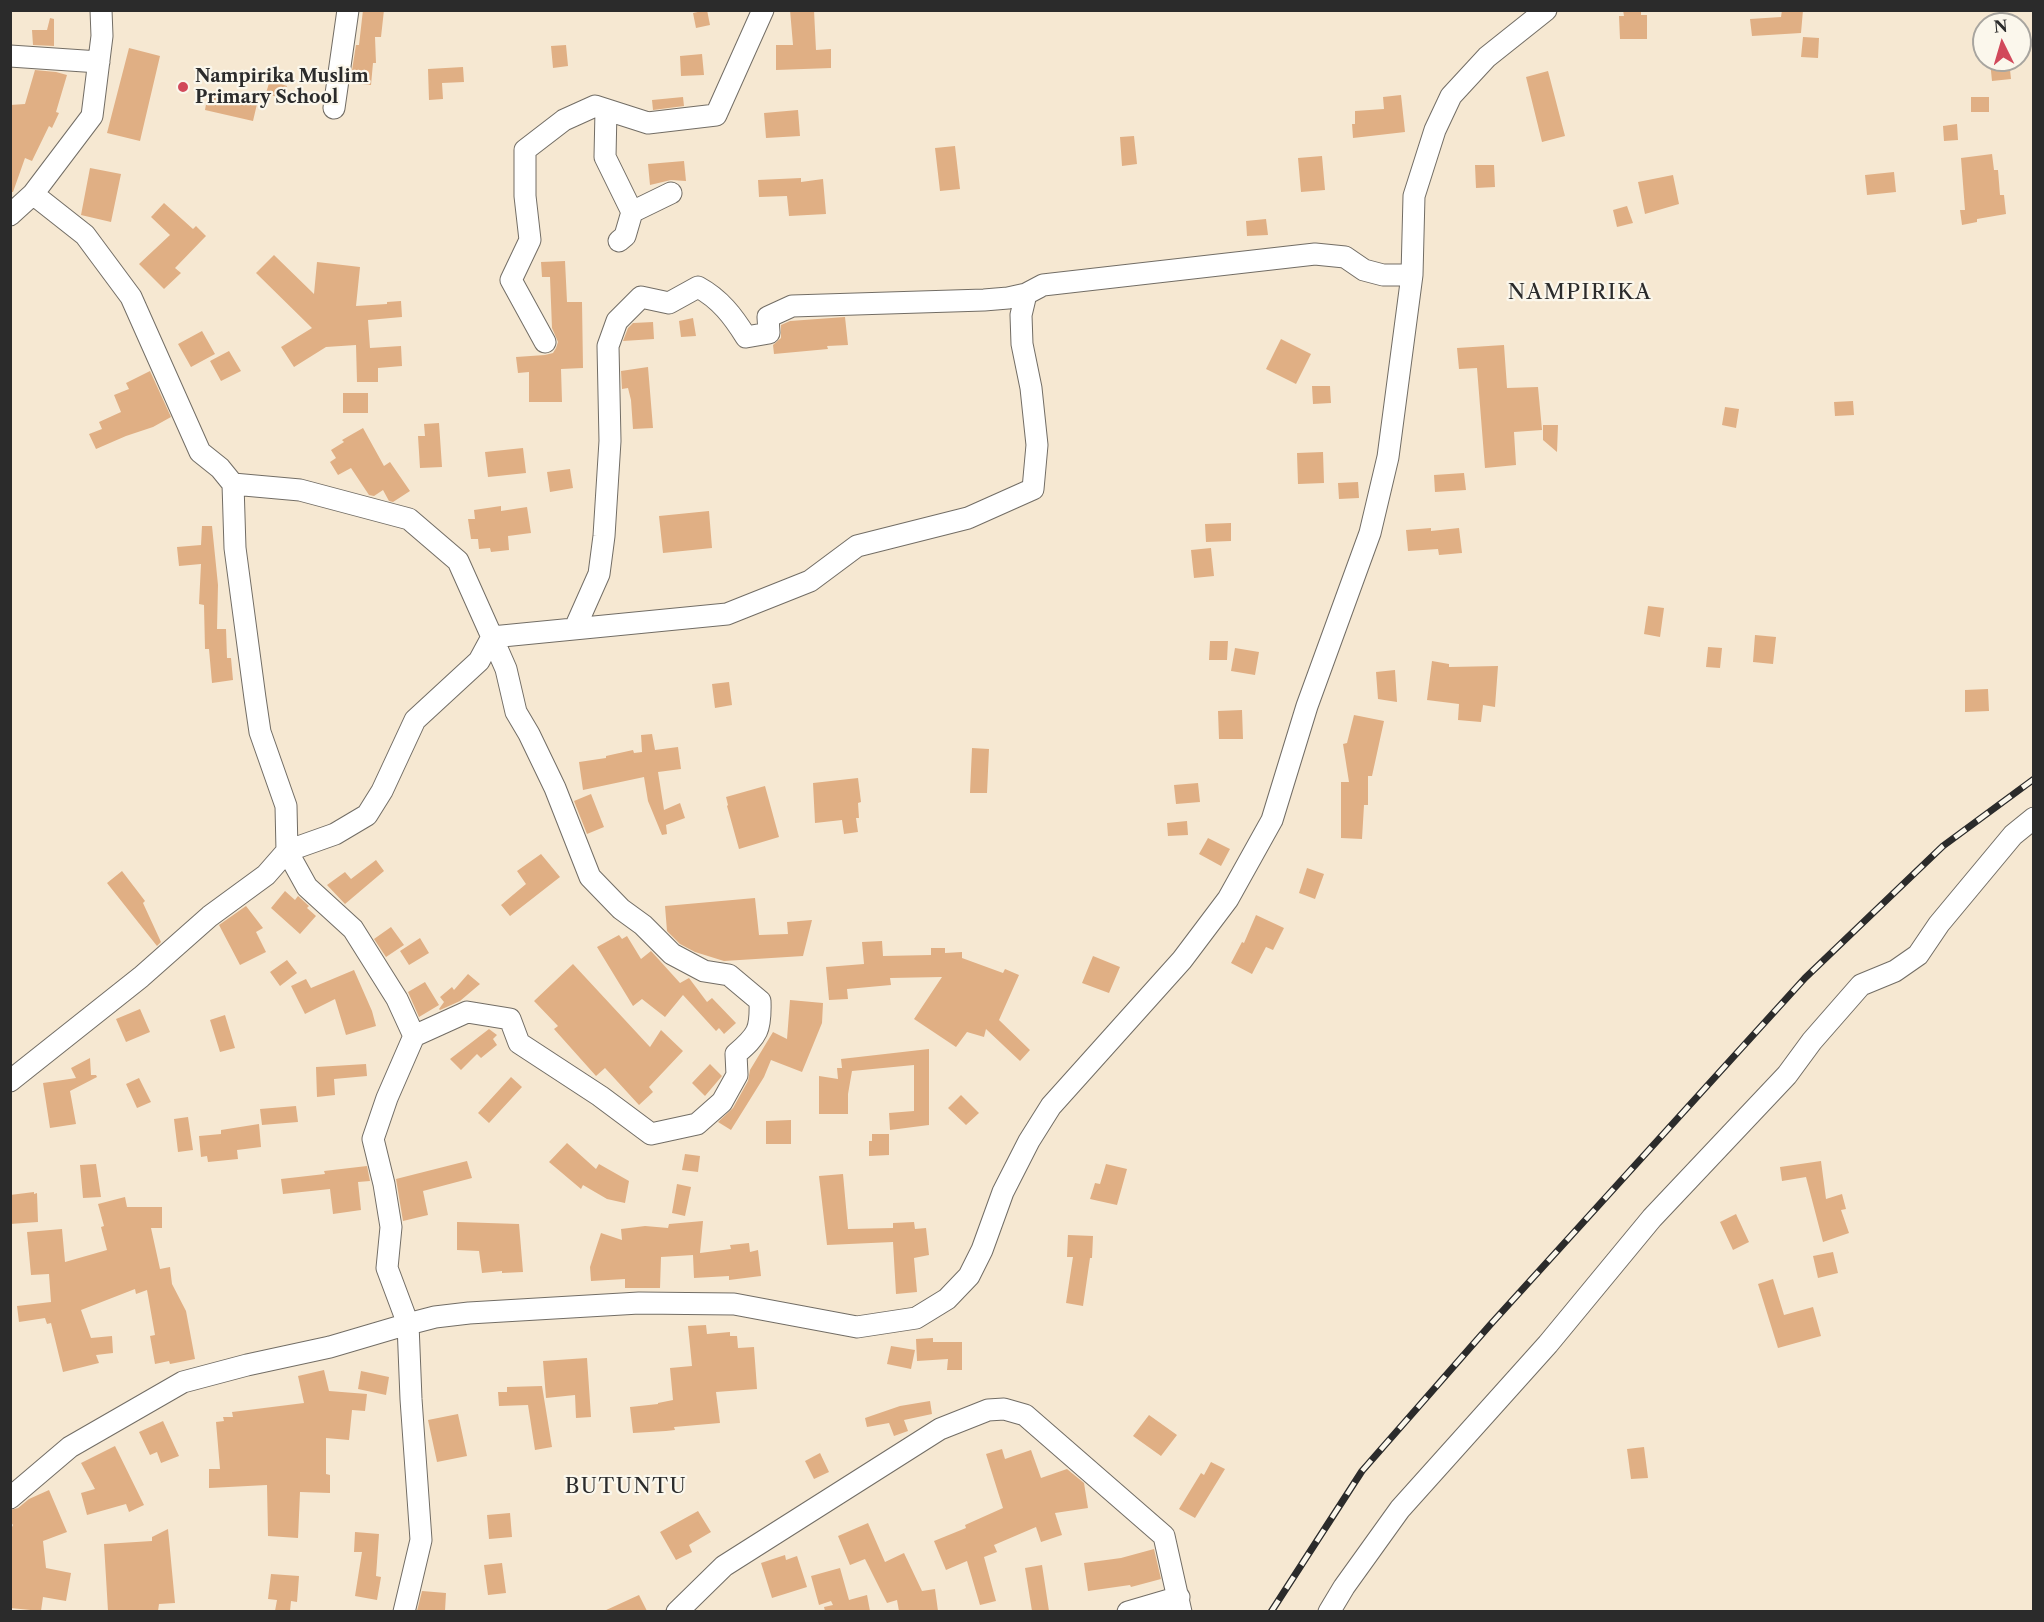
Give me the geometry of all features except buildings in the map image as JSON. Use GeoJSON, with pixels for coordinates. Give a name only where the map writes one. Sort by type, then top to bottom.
{"type":"FeatureCollection","features":[{"type":"Feature","properties":{"kind":"street"},"geometry":{"type":"LineString","coordinates":[[10,215],[33,194],[92,116],[102,36],[101,10]]}},
{"type":"Feature","properties":{"kind":"street"},"geometry":{"type":"LineString","coordinates":[[334,108],[348,10]]}},
{"type":"Feature","properties":{"kind":"street"},"geometry":{"type":"LineString","coordinates":[[545,342],[511,280],[530,240],[525,196],[525,150],[564,120],[595,106],[648,123],[716,115],[763,10]]}},
{"type":"Feature","properties":{"kind":"street"},"geometry":{"type":"LineString","coordinates":[[10,1498],[70,1447],[183,1382],[330,1347],[435,1317],[547,1308],[734,1304],[857,1328],[916,1318],[947,1299],[969,1276],[982,1250],[1003,1192],[1029,1141],[1051,1106],[1182,960],[1228,899],[1272,820],[1306,705],[1370,533],[1389,457],[1412,275],[1414,196],[1435,130],[1451,96],[1487,57],[1546,10]]}},
{"type":"Feature","properties":{"kind":"street"},"geometry":{"type":"LineString","coordinates":[[10,56],[99,62]]}},
{"type":"Feature","properties":{"kind":"street"},"geometry":{"type":"LineString","coordinates":[[606,110],[605,157],[632,212],[625,236],[619,241]]}},
{"type":"Feature","properties":{"kind":"street"},"geometry":{"type":"LineString","coordinates":[[33,194],[85,235],[131,297],[200,452],[220,468],[233,484],[235,548],[260,732],[286,806],[287,851],[307,887],[353,929],[398,999],[414,1036]]}},
{"type":"Feature","properties":{"kind":"street"},"geometry":{"type":"LineString","coordinates":[[632,212],[672,194]]}},
{"type":"Feature","properties":{"kind":"street"},"geometry":{"type":"LineString","coordinates":[[575,628],[599,574],[604,536],[610,441],[608,346],[617,321],[641,297],[669,303],[698,287],[710,294],[730,312],[746,337],[769,333],[768,317],[792,306],[1008,298],[1026,294],[1043,285],[1315,254],[1345,257],[1364,270],[1383,275],[1412,275]]}},
{"type":"Feature","properties":{"kind":"street"},"geometry":{"type":"LineString","coordinates":[[492,637],[727,614],[810,581],[857,546],[968,518],[1033,489],[1037,445],[1022,345],[1021,315],[1026,294]]}},
{"type":"Feature","properties":{"kind":"street"},"geometry":{"type":"LineString","coordinates":[[233,484],[300,490],[409,519],[458,561],[506,669],[516,712],[555,788],[590,877],[621,909],[643,925],[672,954],[704,971],[729,975],[760,1001],[760,1024],[751,1042],[736,1054],[737,1075],[722,1102],[697,1124],[651,1134],[600,1096],[519,1043],[510,1019],[467,1012],[414,1036],[387,1098],[373,1139],[391,1227],[387,1268],[408,1324],[421,1540],[404,1611]]}},
{"type":"Feature","properties":{"kind":"street"},"geometry":{"type":"LineString","coordinates":[[10,1081],[141,977],[210,916],[266,875],[287,851],[335,834],[367,815],[382,791],[415,720],[479,661],[492,637]]}},
{"type":"Feature","properties":{"kind":"street"},"geometry":{"type":"LineString","coordinates":[[1329,1611],[1400,1509],[1548,1344],[1652,1218],[1787,1075],[1812,1041],[1861,985],[1895,971],[1918,956],[1939,924],[2013,835],[2034,818]]}},
{"type":"Feature","properties":{"kind":"street"},"geometry":{"type":"LineString","coordinates":[[677,1611],[724,1566],[940,1429],[988,1410],[1004,1409],[1025,1415],[1164,1536],[1180,1604],[1128,1611]]}},
{"type":"Feature","properties":{"kind":"railway"},"geometry":{"type":"LineString","coordinates":[[1271,1612],[1362,1471],[1490,1325],[1805,978],[1943,846],[2034,779]]}},
{"type":"Feature","properties":{"kind":"place","name":"Nampirika Muslim Primary School"},"geometry":{"type":"Point","coordinates":[183,87]}},
{"type":"Feature","properties":{"kind":"district","name":"NAMPIRIKA"},"geometry":{"type":"Point","coordinates":[1580,293]}},
{"type":"Feature","properties":{"kind":"district","name":"BUTUNTU"},"geometry":{"type":"Point","coordinates":[626,1487]}}]}
